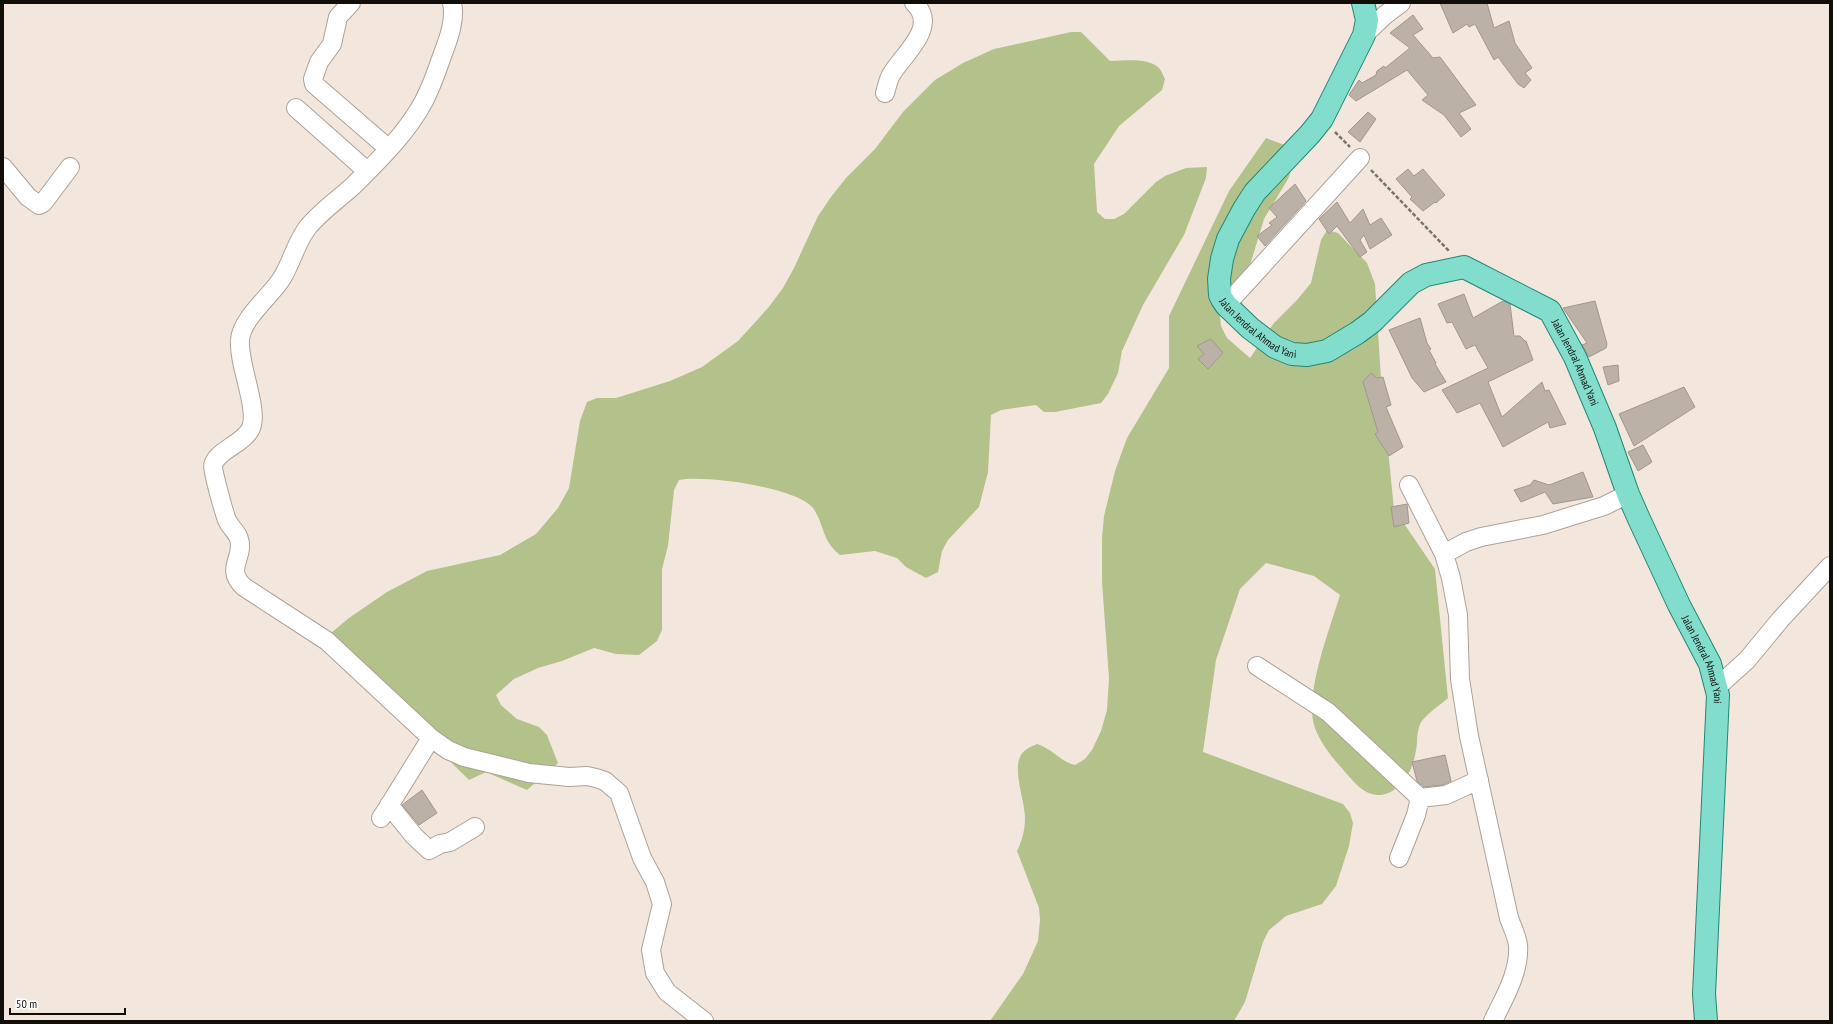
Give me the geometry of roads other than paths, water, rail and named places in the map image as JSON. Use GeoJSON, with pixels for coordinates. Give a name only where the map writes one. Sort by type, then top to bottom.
{"type":"FeatureCollection","features":[{"type":"Feature","properties":{"kind":"main road","name":"Jalan Jendral Ahmad Yani"},"geometry":{"type":"LineString","coordinates":[[1363,3],[1367,20],[1364,35],[1322,119],[1310,134],[1255,192],[1228,239],[1222,259],[1219,279],[1220,295],[1226,305],[1250,328],[1275,347],[1292,354],[1307,355],[1327,350],[1357,333],[1372,322],[1411,284],[1426,275],[1464,267],[1550,311],[1575,357],[1605,428],[1628,494],[1679,605],[1710,664],[1718,695],[1718,730],[1704,994],[1706,1021]]}},
{"type":"Feature","properties":{"kind":"street"},"geometry":{"type":"LineString","coordinates":[[351,3],[338,17],[332,44],[319,62],[313,79],[314,84],[389,149]]}},
{"type":"Feature","properties":{"kind":"street"},"geometry":{"type":"LineString","coordinates":[[452,3],[454,9],[448,39],[423,102],[389,149],[308,227],[281,280],[259,304],[240,337],[240,346],[252,420],[250,428],[244,437],[216,459],[212,465],[228,522],[239,539],[240,546],[235,568],[237,580],[244,587],[327,641],[431,738],[448,750],[464,757],[529,773],[569,777],[587,776],[596,778],[605,781],[619,793],[640,853],[655,882],[662,904],[651,950],[655,973],[667,992],[704,1021]]}},
{"type":"Feature","properties":{"kind":"street"},"geometry":{"type":"LineString","coordinates":[[1364,35],[1385,15],[1401,3]]}},
{"type":"Feature","properties":{"kind":"street"},"geometry":{"type":"LineString","coordinates":[[885,93],[891,75],[914,45],[923,26],[916,5]]}},
{"type":"Feature","properties":{"kind":"street"},"geometry":{"type":"LineString","coordinates":[[296,108],[367,171]]}},
{"type":"Feature","properties":{"kind":"street"},"geometry":{"type":"LineString","coordinates":[[1226,305],[1360,158]]}},
{"type":"Feature","properties":{"kind":"street"},"geometry":{"type":"LineString","coordinates":[[3,168],[28,197],[39,204],[43,204],[70,167]]}},
{"type":"Feature","properties":{"kind":"street"},"geometry":{"type":"LineString","coordinates":[[1409,485],[1444,554],[1451,578],[1458,615],[1460,679],[1469,736],[1510,918],[1518,944],[1518,960],[1513,976],[1493,1021]]}},
{"type":"Feature","properties":{"kind":"street"},"geometry":{"type":"LineString","coordinates":[[1444,554],[1481,536],[1542,525],[1604,506],[1628,494]]}},
{"type":"Feature","properties":{"kind":"street"},"geometry":{"type":"LineString","coordinates":[[1716,688],[1747,660],[1780,620],[1830,566]]}},
{"type":"Feature","properties":{"kind":"street"},"geometry":{"type":"LineString","coordinates":[[1257,666],[1328,712],[1420,798],[1446,795],[1479,780]]}},
{"type":"Feature","properties":{"kind":"street"},"geometry":{"type":"LineString","coordinates":[[431,738],[385,811],[429,850],[440,844],[450,842],[475,827]]}},
{"type":"Feature","properties":{"kind":"street"},"geometry":{"type":"LineString","coordinates":[[1399,858],[1416,815],[1420,798]]}}]}
